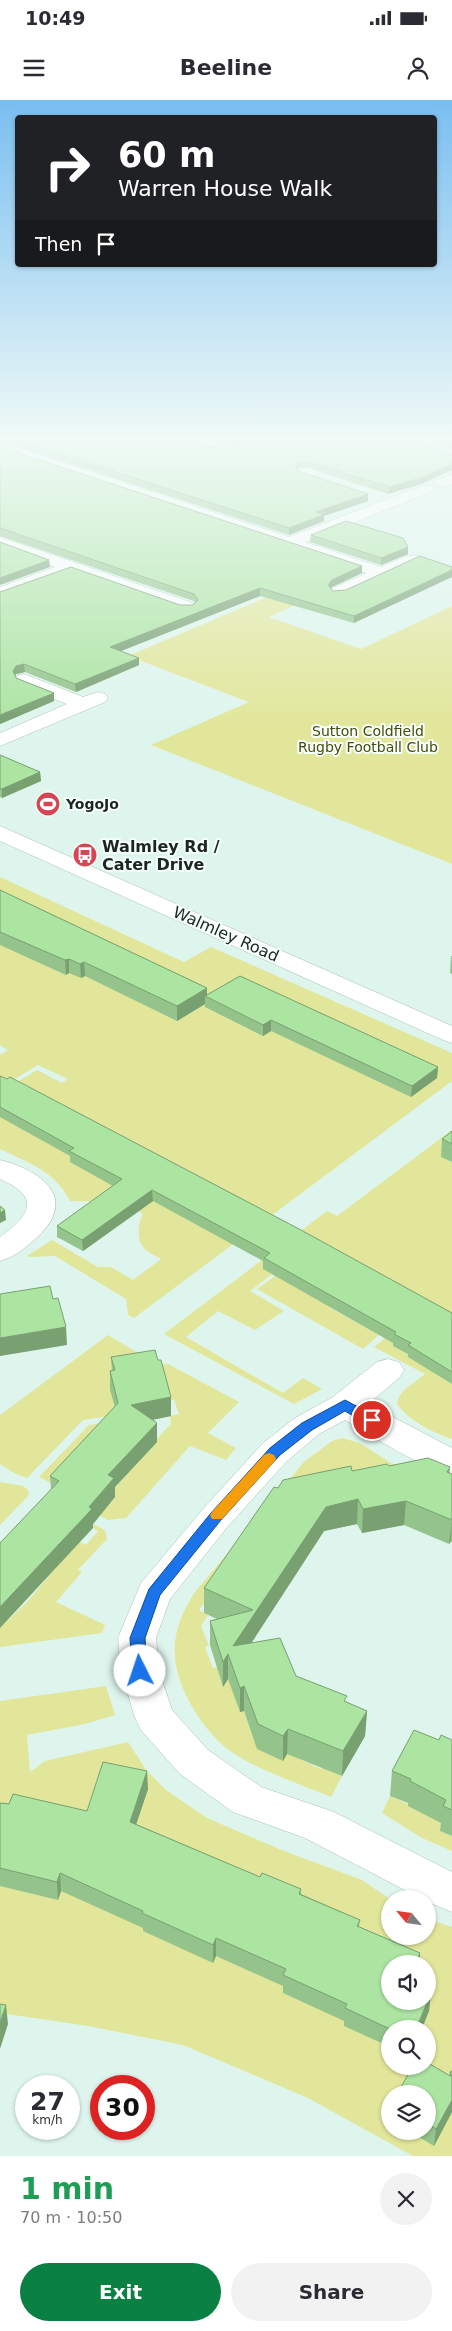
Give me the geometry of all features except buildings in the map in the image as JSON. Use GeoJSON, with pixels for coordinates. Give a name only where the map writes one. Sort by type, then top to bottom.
{"type":"FeatureCollection","features":[{"type":"Feature","properties":{"kind":"street"},"geometry":{"type":"LineString","coordinates":[[270,535],[382,572]]}},
{"type":"Feature","properties":{"kind":"street"},"geometry":{"type":"LineString","coordinates":[[290,542],[308,535]]}},
{"type":"Feature","properties":{"kind":"street"},"geometry":{"type":"LineString","coordinates":[[0,542],[187,607]]}},
{"type":"Feature","properties":{"kind":"street"},"geometry":{"type":"LineString","coordinates":[[339,592],[413,559]]}},
{"type":"Feature","properties":{"kind":"street"},"geometry":{"type":"LineString","coordinates":[[0,593],[69,567]]}},
{"type":"Feature","properties":{"kind":"street"},"geometry":{"type":"LineString","coordinates":[[0,740],[91,701],[24,680]]}},
{"type":"Feature","properties":{"kind":"street","name":"Walmley Road"},"geometry":{"type":"LineString","coordinates":[[0,833],[452,1035]]}},
{"type":"Feature","properties":{"kind":"street"},"geometry":{"type":"LineString","coordinates":[[0,1168],[31,1184],[40,1193],[43,1204],[37,1221],[24,1234],[0,1251]]}},
{"type":"Feature","properties":{"kind":"street"},"geometry":{"type":"LineString","coordinates":[[388,1370],[345,1405],[307,1426],[275,1452],[216,1517],[154,1593],[137,1638],[140,1671],[155,1718],[194,1762],[224,1784],[247,1800],[319,1825],[452,1893]]}},
{"type":"Feature","properties":{"kind":"street"},"geometry":{"type":"LineString","coordinates":[[345,1405],[452,1463]]}},
{"type":"Feature","properties":{"kind":"green space","name":"Sutton Coldfield Rugby Football Club"},"geometry":{"type":"Polygon","coordinates":[[[293,586],[319,594],[269,617],[361,649],[452,606],[452,864],[151,745],[249,702],[128,656],[293,586]]]}},
{"type":"Feature","properties":{"kind":"green space"},"geometry":{"type":"Polygon","coordinates":[[[0,877],[184,962],[211,947],[452,1053],[452,1081],[134,1318],[128,1315],[126,1299],[55,1256],[27,1256],[52,1240],[98,1267],[111,1267],[133,1280],[161,1259],[141,1245],[139,1226],[143,1214],[123,1202],[70,1201],[57,1182],[49,1175],[0,1149],[0,1092],[37,1070],[62,1083],[68,1079],[38,1065],[0,1088],[0,1055],[8,1050],[0,1045],[0,877]]]}},
{"type":"Feature","properties":{"kind":"green space"},"geometry":{"type":"Polygon","coordinates":[[[452,1130],[452,1439],[422,1425],[408,1416],[397,1404],[404,1390],[425,1374],[374,1347],[385,1338],[365,1278],[329,1307],[379,1335],[363,1349],[257,1289],[275,1276],[272,1274],[250,1291],[284,1311],[255,1330],[218,1311],[186,1337],[283,1393],[303,1378],[322,1389],[294,1404],[164,1334],[327,1211],[337,1216],[452,1130]]]}},
{"type":"Feature","properties":{"kind":"green space"},"geometry":{"type":"Polygon","coordinates":[[[108,1335],[138,1353],[123,1414],[83,1420],[27,1478],[16,1474],[0,1464],[0,1415],[108,1335]]]}},
{"type":"Feature","properties":{"kind":"green space"},"geometry":{"type":"Polygon","coordinates":[[[168,1364],[239,1402],[208,1433],[236,1448],[226,1460],[190,1446],[126,1518],[108,1520],[99,1515],[115,1498],[113,1486],[116,1487],[171,1424],[170,1416],[179,1414],[174,1400],[164,1400],[155,1365],[168,1364]]]}},
{"type":"Feature","properties":{"kind":"green space"},"geometry":{"type":"Polygon","coordinates":[[[121,1420],[59,1487],[39,1477],[89,1425],[121,1420]]]}},
{"type":"Feature","properties":{"kind":"green space"},"geometry":{"type":"Polygon","coordinates":[[[342,1438],[360,1443],[406,1473],[387,1491],[210,1595],[199,1610],[208,1615],[201,1626],[209,1646],[205,1647],[213,1668],[217,1667],[221,1682],[232,1679],[253,1736],[300,1757],[299,1759],[321,1769],[323,1767],[342,1776],[331,1797],[256,1766],[233,1753],[222,1744],[202,1722],[186,1695],[176,1665],[175,1651],[180,1622],[195,1592],[304,1462],[332,1441],[342,1438]]]}},
{"type":"Feature","properties":{"kind":"green space"},"geometry":{"type":"Polygon","coordinates":[[[0,1482],[23,1486],[28,1490],[29,1495],[0,1525],[0,1482]]]}},
{"type":"Feature","properties":{"kind":"green space"},"geometry":{"type":"Polygon","coordinates":[[[93,1524],[105,1530],[107,1539],[78,1570],[82,1572],[56,1602],[105,1625],[102,1633],[0,1647],[0,1622],[8,1620],[27,1602],[78,1541],[86,1545],[98,1531],[90,1526],[93,1524]]]}},
{"type":"Feature","properties":{"kind":"green space"},"geometry":{"type":"Polygon","coordinates":[[[106,1686],[115,1715],[85,1724],[27,1735],[30,1772],[45,1761],[128,1742],[147,1771],[166,1790],[207,1818],[279,1849],[362,1880],[381,1893],[381,1945],[436,1945],[436,1922],[452,1927],[452,2156],[413,2156],[384,2140],[436,2140],[436,2085],[381,2085],[381,2138],[308,2098],[183,2045],[88,2026],[0,2013],[0,1701],[106,1686]]]}},
{"type":"Feature","properties":{"kind":"green space"},"geometry":{"type":"Polygon","coordinates":[[[390,1796],[445,1821],[440,1831],[452,1836],[452,1851],[422,1838],[382,1813],[390,1796]]]}},
{"type":"Feature","properties":{"kind":"slow traffic"},"geometry":{"type":"LineString","coordinates":[[217,1515],[269,1459]]}},
{"type":"Feature","properties":{"kind":"place","name":"YogoJo"},"geometry":{"type":"Point","coordinates":[48,804]}},
{"type":"Feature","properties":{"kind":"place","name":"Walmley Rd / Cater Drive"},"geometry":{"type":"Point","coordinates":[85,855]}},
{"type":"Feature","properties":{"kind":"route"},"geometry":{"type":"LineString","coordinates":[[140,1671],[137,1638],[154,1593],[216,1517],[275,1452],[307,1426],[345,1405],[372,1420]]}}]}
